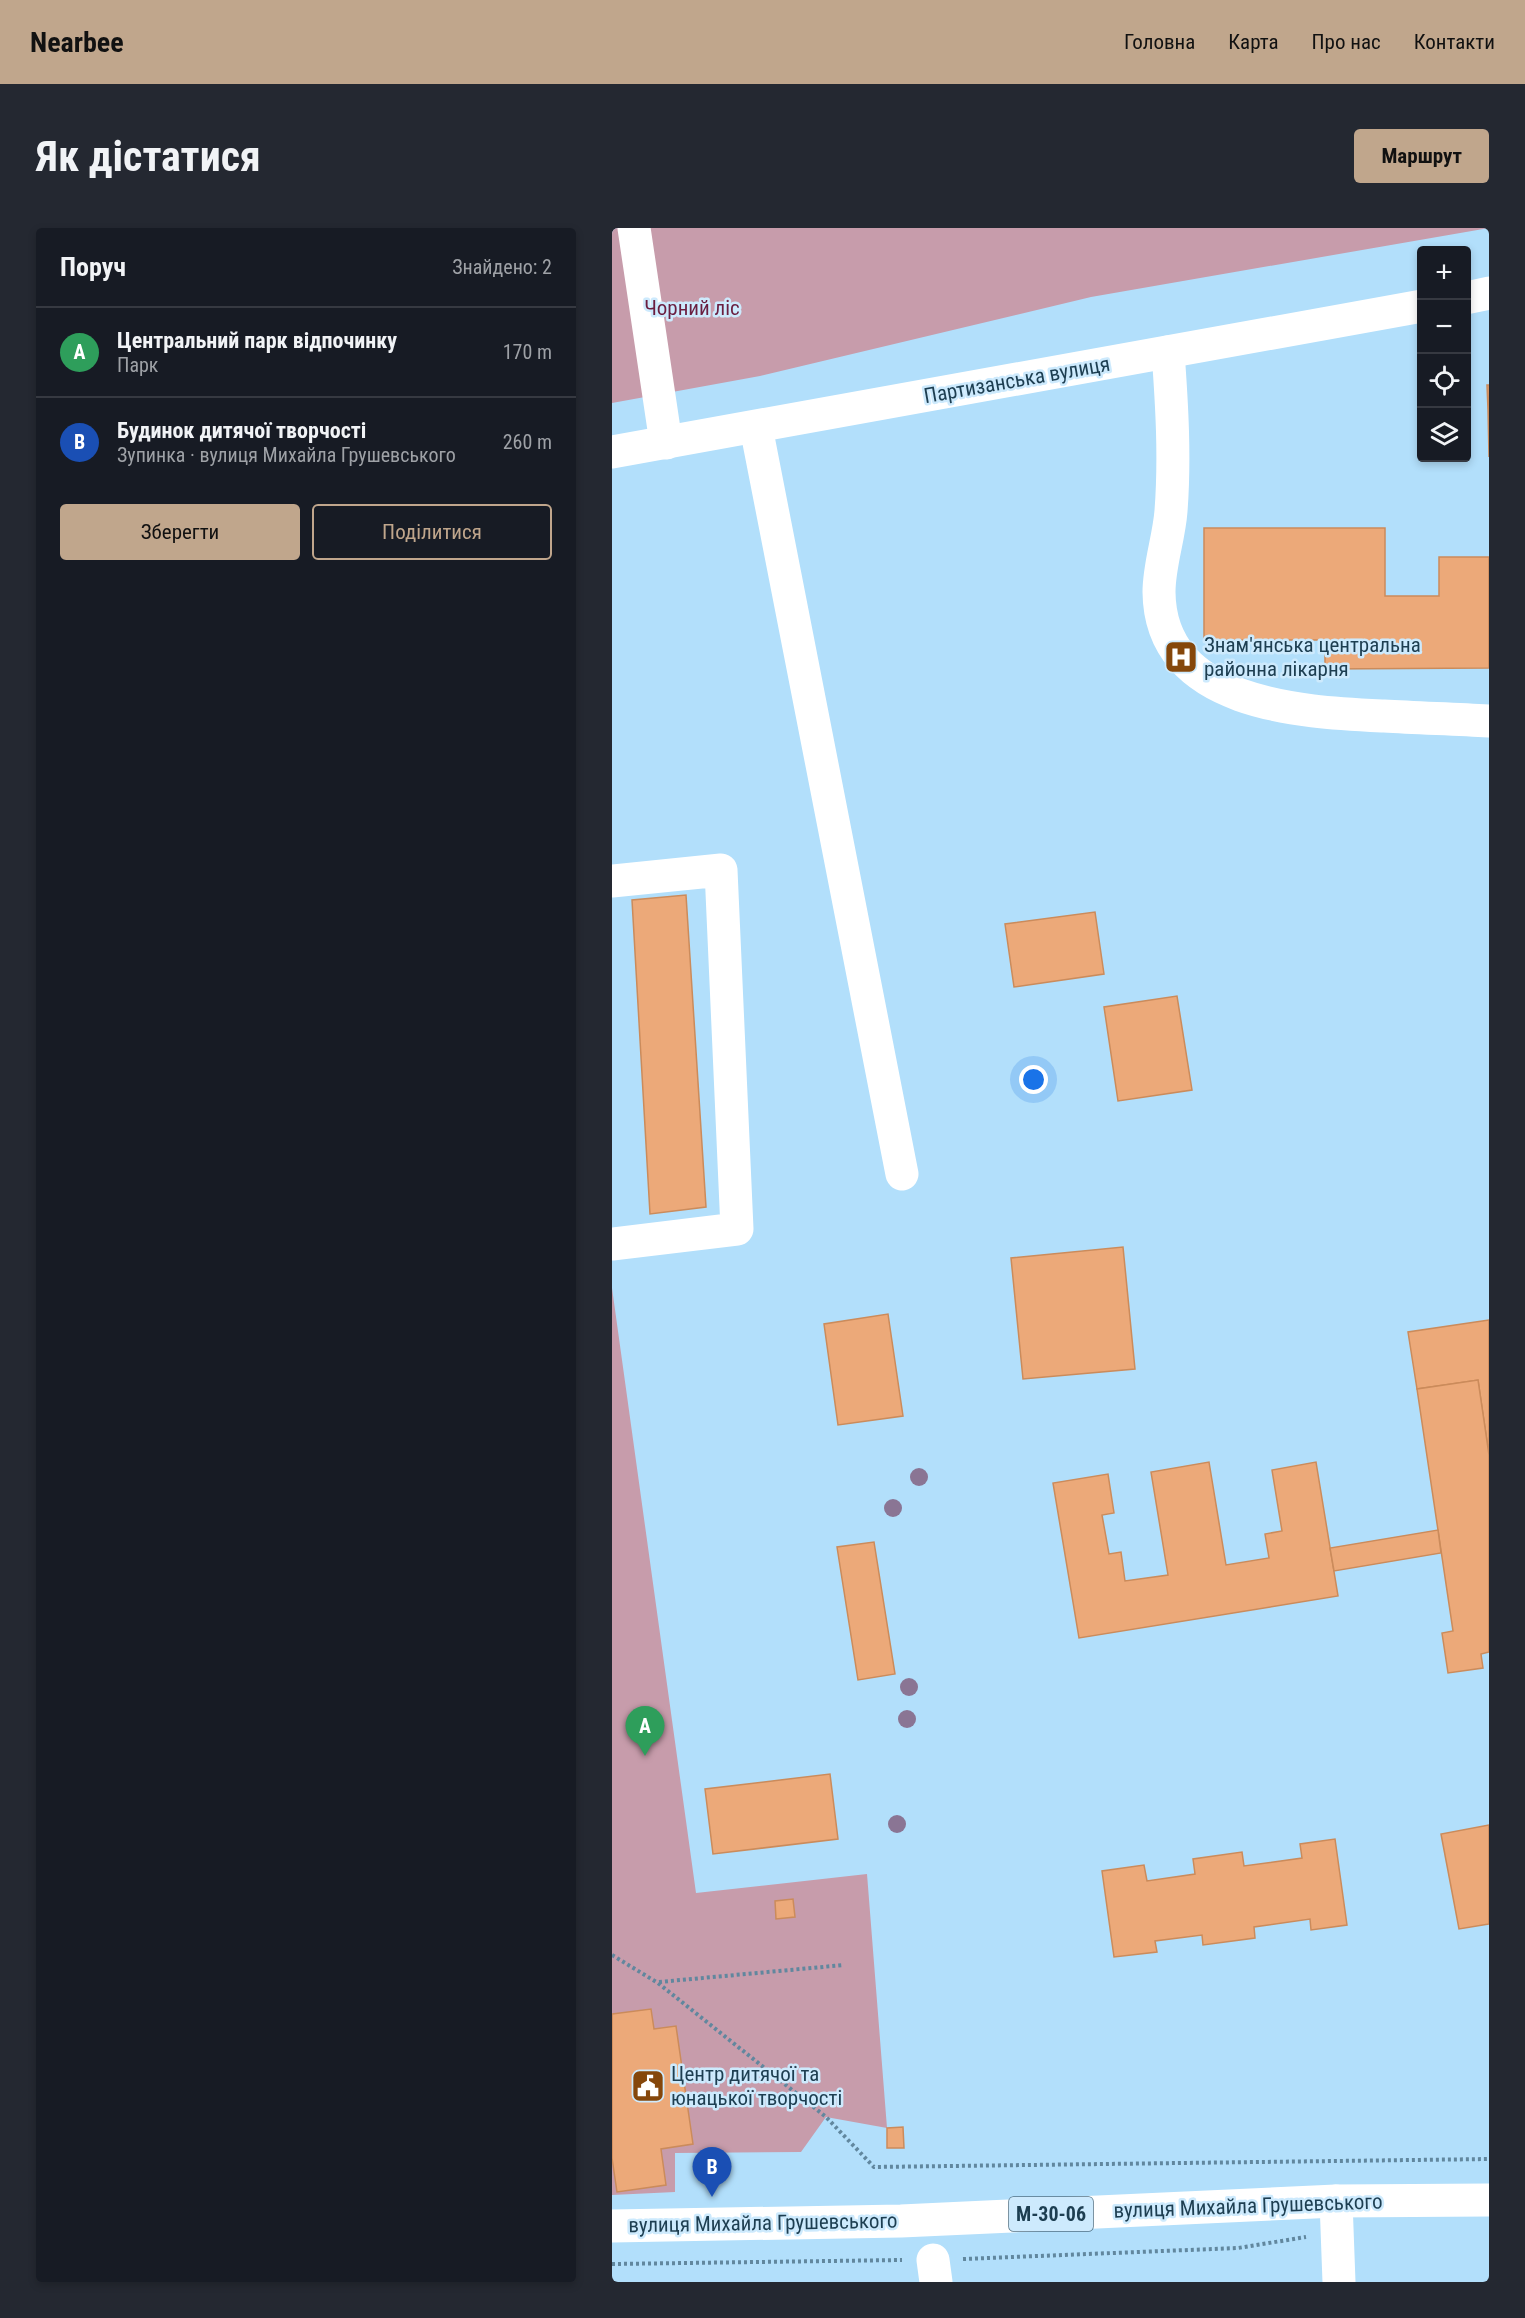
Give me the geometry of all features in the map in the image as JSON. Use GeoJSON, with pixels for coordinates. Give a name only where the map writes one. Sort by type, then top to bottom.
{"type":"FeatureCollection","features":[{"type":"Feature","properties":{"kind":"main road"},"geometry":{"type":"LineString","coordinates":[[634,228],[666,443]]}},
{"type":"Feature","properties":{"kind":"main road"},"geometry":{"type":"LineString","coordinates":[[1471,297],[1489,293]]}},
{"type":"Feature","properties":{"kind":"main road","name":"Партизанська вулиця"},"geometry":{"type":"LineString","coordinates":[[612,452],[1417,307]]}},
{"type":"Feature","properties":{"kind":"main road"},"geometry":{"type":"LineString","coordinates":[[1168,352],[1174,434],[1173,478],[1159,593],[1162,616],[1170,638],[1183,658],[1200,675],[1220,687],[1252,700],[1316,713],[1489,721]]}},
{"type":"Feature","properties":{"kind":"main road"},"geometry":{"type":"LineString","coordinates":[[756,427],[902,1174]]}},
{"type":"Feature","properties":{"kind":"main road"},"geometry":{"type":"LineString","coordinates":[[612,881],[721,870],[737,1229],[612,1244]]}},
{"type":"Feature","properties":{"kind":"main road","name":"вулиця Михайла Грушевського"},"geometry":{"type":"LineString","coordinates":[[612,2226],[1337,2217],[1489,2200]]}},
{"type":"Feature","properties":{"kind":"main road"},"geometry":{"type":"LineString","coordinates":[[1337,2217],[1340,2282]]}},
{"type":"Feature","properties":{"kind":"path"},"geometry":{"type":"LineString","coordinates":[[612,1954],[658,1983],[826,2117],[874,2167],[1489,2158]]}},
{"type":"Feature","properties":{"kind":"path"},"geometry":{"type":"LineString","coordinates":[[658,1983],[844,1965]]}},
{"type":"Feature","properties":{"kind":"path"},"geometry":{"type":"LineString","coordinates":[[612,2264],[933,2265],[1238,2248],[1337,2217]]}},
{"type":"Feature","properties":{"kind":"green space","name":"Чорний ліс"},"geometry":{"type":"Polygon","coordinates":[[[612,228],[1489,228],[1091,297],[760,376],[612,403],[612,228]]]}},
{"type":"Feature","properties":{"kind":"green space"},"geometry":{"type":"Polygon","coordinates":[[[612,1288],[696,1893],[867,1874],[887,2128],[826,2117],[801,2152],[675,2153],[675,2192],[612,2195],[612,1288]]]}},
{"type":"Feature","properties":{"kind":"building"},"geometry":{"type":"Polygon","coordinates":[[[1487,385],[1489,385],[1489,457],[1488,410],[1487,385]]]}},
{"type":"Feature","properties":{"kind":"building"},"geometry":{"type":"Polygon","coordinates":[[[1204,528],[1385,528],[1385,596],[1439,596],[1439,557],[1489,557],[1489,668],[1325,669],[1325,640],[1204,640],[1204,528]]]}},
{"type":"Feature","properties":{"kind":"building"},"geometry":{"type":"Polygon","coordinates":[[[686,895],[706,1207],[650,1214],[632,900],[686,895]]]}},
{"type":"Feature","properties":{"kind":"building"},"geometry":{"type":"Polygon","coordinates":[[[1095,912],[1104,974],[1014,987],[1005,924],[1095,912]]]}},
{"type":"Feature","properties":{"kind":"building"},"geometry":{"type":"Polygon","coordinates":[[[1177,996],[1192,1090],[1118,1101],[1104,1007],[1177,996]]]}},
{"type":"Feature","properties":{"kind":"building"},"geometry":{"type":"Polygon","coordinates":[[[1123,1247],[1135,1369],[1023,1379],[1011,1258],[1123,1247]]]}},
{"type":"Feature","properties":{"kind":"building"},"geometry":{"type":"Polygon","coordinates":[[[888,1314],[903,1416],[838,1425],[824,1324],[888,1314]]]}},
{"type":"Feature","properties":{"kind":"building"},"geometry":{"type":"Polygon","coordinates":[[[1489,1320],[1489,1455],[1478,1380],[1417,1389],[1408,1332],[1489,1320]]]}},
{"type":"Feature","properties":{"kind":"building"},"geometry":{"type":"Polygon","coordinates":[[[1478,1380],[1489,1455],[1489,1652],[1481,1654],[1483,1668],[1448,1673],[1442,1633],[1453,1631],[1417,1389],[1478,1380]]]}},
{"type":"Feature","properties":{"kind":"building"},"geometry":{"type":"Polygon","coordinates":[[[1209,1462],[1226,1565],[1269,1558],[1265,1534],[1282,1531],[1272,1470],[1316,1462],[1338,1596],[1079,1638],[1053,1483],[1108,1474],[1114,1513],[1102,1515],[1109,1554],[1121,1552],[1125,1581],[1168,1575],[1151,1472],[1209,1462]]]}},
{"type":"Feature","properties":{"kind":"building"},"geometry":{"type":"Polygon","coordinates":[[[1438,1530],[1441,1553],[1334,1571],[1330,1548],[1438,1530]]]}},
{"type":"Feature","properties":{"kind":"building"},"geometry":{"type":"Polygon","coordinates":[[[874,1542],[895,1674],[858,1680],[837,1547],[874,1542]]]}},
{"type":"Feature","properties":{"kind":"building"},"geometry":{"type":"Polygon","coordinates":[[[830,1774],[838,1839],[713,1854],[705,1789],[830,1774]]]}},
{"type":"Feature","properties":{"kind":"building"},"geometry":{"type":"Polygon","coordinates":[[[1489,1825],[1489,1924],[1459,1929],[1441,1834],[1489,1825]]]}},
{"type":"Feature","properties":{"kind":"building"},"geometry":{"type":"Polygon","coordinates":[[[1335,1839],[1347,1925],[1311,1930],[1310,1919],[1254,1927],[1255,1938],[1203,1945],[1202,1935],[1155,1941],[1157,1952],[1114,1957],[1102,1871],[1144,1865],[1147,1881],[1195,1874],[1193,1859],[1242,1852],[1244,1866],[1302,1858],[1300,1844],[1335,1839]]]}},
{"type":"Feature","properties":{"kind":"building"},"geometry":{"type":"Polygon","coordinates":[[[793,1899],[795,1917],[776,1919],[775,1901],[793,1899]]]}},
{"type":"Feature","properties":{"kind":"building","name":"Центр дитячої та юнацької творчості"},"geometry":{"type":"Polygon","coordinates":[[[651,2009],[654,2029],[676,2026],[693,2144],[661,2149],[666,2185],[617,2192],[612,2158],[612,2014],[651,2009]]]}},
{"type":"Feature","properties":{"kind":"building"},"geometry":{"type":"Polygon","coordinates":[[[903,2127],[904,2148],[887,2148],[887,2128],[903,2127]]]}},
{"type":"Feature","properties":{"kind":"place","name":"Знам'янська центральна районна лікарня"},"geometry":{"type":"Point","coordinates":[1181,657]}},
{"type":"Feature","properties":{"kind":"place","name":"Центральний парк відпочинку"},"geometry":{"type":"Point","coordinates":[645,1756]}},
{"type":"Feature","properties":{"kind":"place","name":"Центр дитячої та юнацької творчості"},"geometry":{"type":"Point","coordinates":[648,2086]}},
{"type":"Feature","properties":{"kind":"place","name":"Будинок дитячої творчості"},"geometry":{"type":"Point","coordinates":[712,2197]}}]}
